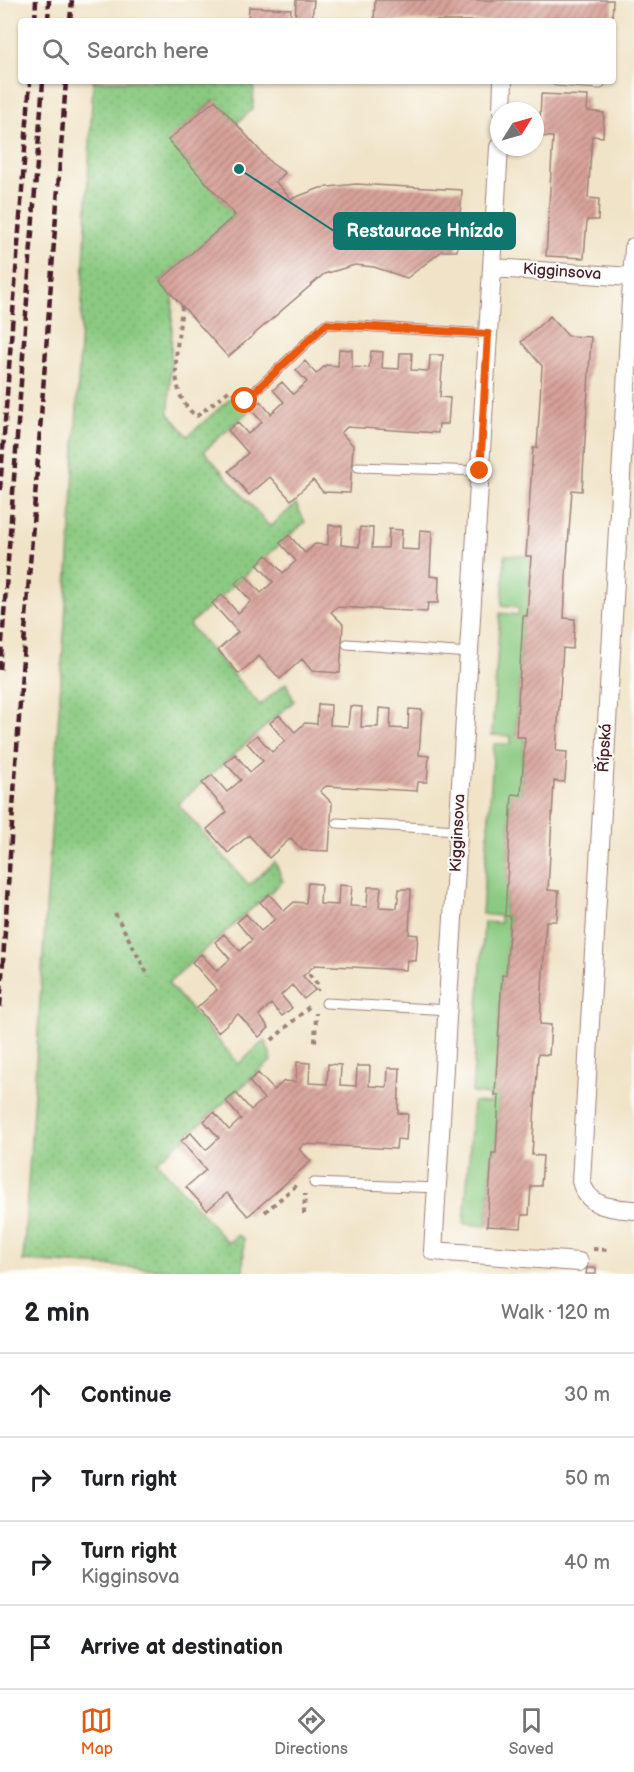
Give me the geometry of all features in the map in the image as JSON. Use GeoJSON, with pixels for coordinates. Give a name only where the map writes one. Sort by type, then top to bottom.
{"type":"FeatureCollection","features":[{"type":"Feature","properties":{"kind":"street"},"geometry":{"type":"LineString","coordinates":[[502,102],[503,84]]}},
{"type":"Feature","properties":{"kind":"street","name":"Kigginsova"},"geometry":{"type":"LineString","coordinates":[[498,156],[433,1251],[579,1262]]}},
{"type":"Feature","properties":{"kind":"street","name":"Řípská"},"geometry":{"type":"LineString","coordinates":[[634,247],[581,1181],[585,1193],[599,1206],[634,1210]]}},
{"type":"Feature","properties":{"kind":"street","name":"Kigginsova"},"geometry":{"type":"LineString","coordinates":[[492,268],[633,277]]}},
{"type":"Feature","properties":{"kind":"lane"},"geometry":{"type":"LineString","coordinates":[[245,401],[326,324],[488,334]]}},
{"type":"Feature","properties":{"kind":"lane"},"geometry":{"type":"LineString","coordinates":[[358,467],[480,471]]}},
{"type":"Feature","properties":{"kind":"lane"},"geometry":{"type":"LineString","coordinates":[[347,644],[469,653]]}},
{"type":"Feature","properties":{"kind":"lane"},"geometry":{"type":"LineString","coordinates":[[337,823],[458,830]]}},
{"type":"Feature","properties":{"kind":"lane"},"geometry":{"type":"LineString","coordinates":[[321,1002],[449,1010]]}},
{"type":"Feature","properties":{"kind":"lane"},"geometry":{"type":"LineString","coordinates":[[309,1181],[437,1188]]}},
{"type":"Feature","properties":{"kind":"path"},"geometry":{"type":"LineString","coordinates":[[182,306],[176,384],[180,399],[188,411],[197,416],[230,390],[245,401]]}},
{"type":"Feature","properties":{"kind":"path"},"geometry":{"type":"LineString","coordinates":[[115,913],[149,977]]}},
{"type":"Feature","properties":{"kind":"path"},"geometry":{"type":"LineString","coordinates":[[309,974],[318,985],[321,1002],[315,1042]]}},
{"type":"Feature","properties":{"kind":"path"},"geometry":{"type":"LineString","coordinates":[[272,1040],[321,1002]]}},
{"type":"Feature","properties":{"kind":"path"},"geometry":{"type":"LineString","coordinates":[[265,1212],[309,1181]]}},
{"type":"Feature","properties":{"kind":"path"},"geometry":{"type":"LineString","coordinates":[[304,1214],[309,1181]]}},
{"type":"Feature","properties":{"kind":"green space"},"geometry":{"type":"Polygon","coordinates":[[[93,84],[254,84],[253,109],[236,124],[214,100],[169,140],[235,215],[160,281],[173,295],[169,414],[188,436],[234,395],[249,411],[204,451],[270,527],[296,504],[305,522],[189,625],[260,705],[286,683],[294,701],[178,804],[249,885],[275,862],[283,881],[168,983],[239,1064],[265,1040],[272,1060],[157,1162],[228,1243],[237,1235],[244,1239],[243,1274],[23,1261],[71,527],[93,84]]]}},
{"type":"Feature","properties":{"kind":"green space"},"geometry":{"type":"Polygon","coordinates":[[[505,555],[531,556],[527,616],[523,616],[516,736],[525,737],[521,795],[512,795],[505,915],[510,916],[506,975],[502,975],[495,1095],[499,1095],[496,1153],[492,1153],[487,1226],[464,1224],[473,1102],[489,1103],[490,1095],[472,1093],[484,922],[500,923],[500,916],[482,914],[494,744],[511,744],[511,736],[492,735],[500,613],[518,615],[519,607],[502,605],[505,555]]]}},
{"type":"Feature","properties":{"kind":"building"},"geometry":{"type":"Polygon","coordinates":[[[296,0],[314,0],[312,18],[295,18],[296,0]]]}},
{"type":"Feature","properties":{"kind":"building"},"geometry":{"type":"Polygon","coordinates":[[[375,0],[613,0],[612,18],[374,18],[375,0]]]}},
{"type":"Feature","properties":{"kind":"building"},"geometry":{"type":"Polygon","coordinates":[[[249,7],[291,9],[290,18],[248,18],[249,7]]]}},
{"type":"Feature","properties":{"kind":"building"},"geometry":{"type":"Polygon","coordinates":[[[541,94],[588,96],[587,111],[604,113],[603,137],[592,136],[588,198],[599,199],[598,220],[587,220],[584,258],[546,256],[553,137],[544,136],[544,102],[541,102],[541,94]]]}},
{"type":"Feature","properties":{"kind":"building"},"geometry":{"type":"Polygon","coordinates":[[[215,100],[271,163],[285,173],[276,182],[291,199],[320,188],[356,184],[462,190],[457,251],[442,251],[407,278],[374,267],[355,265],[324,274],[228,357],[160,281],[235,215],[168,140],[215,100]]]}},
{"type":"Feature","properties":{"kind":"building"},"geometry":{"type":"Polygon","coordinates":[[[550,316],[568,336],[591,337],[582,491],[572,490],[567,559],[564,618],[575,619],[572,649],[563,648],[556,751],[567,752],[565,780],[564,782],[554,781],[548,890],[559,891],[557,919],[546,921],[540,1024],[551,1025],[549,1055],[538,1054],[532,1155],[543,1156],[541,1186],[531,1186],[529,1215],[522,1215],[521,1228],[487,1226],[492,1153],[496,1153],[499,1095],[495,1095],[502,975],[506,975],[510,916],[505,916],[512,794],[521,795],[525,737],[516,737],[523,616],[527,616],[531,556],[526,556],[533,448],[537,448],[542,366],[521,342],[550,316]]]}},
{"type":"Feature","properties":{"kind":"building"},"geometry":{"type":"Polygon","coordinates":[[[339,349],[352,350],[352,367],[369,368],[371,351],[383,352],[382,368],[399,369],[400,353],[412,353],[411,370],[429,371],[430,355],[443,355],[440,397],[450,398],[448,424],[439,424],[438,433],[347,427],[341,433],[353,445],[350,493],[323,492],[313,480],[291,500],[270,477],[249,495],[229,471],[248,453],[228,430],[237,422],[248,434],[262,422],[251,410],[260,401],[271,414],[284,402],[273,390],[282,382],[293,394],[307,382],[296,370],[305,361],[316,374],[326,365],[338,366],[339,349]]]}},
{"type":"Feature","properties":{"kind":"building"},"geometry":{"type":"Polygon","coordinates":[[[329,525],[342,526],[341,545],[359,547],[360,527],[373,528],[372,548],[388,548],[389,529],[402,530],[401,549],[419,550],[420,530],[432,531],[430,576],[439,577],[438,603],[428,603],[427,612],[337,607],[331,612],[343,624],[340,673],[312,671],[302,659],[280,679],[259,656],[239,674],[218,650],[238,632],[212,603],[222,595],[238,613],[251,601],[235,583],[245,575],[261,593],[273,582],[257,564],[267,555],[283,573],[296,561],[280,543],[289,535],[305,553],[315,544],[328,545],[329,525]]]}},
{"type":"Feature","properties":{"kind":"building"},"geometry":{"type":"Polygon","coordinates":[[[318,704],[331,705],[330,725],[348,726],[350,706],[362,707],[361,727],[378,727],[379,708],[391,709],[390,728],[408,729],[409,709],[422,710],[419,755],[429,756],[427,782],[418,782],[417,791],[326,786],[320,791],[332,803],[329,851],[302,850],[291,838],[269,858],[249,835],[228,853],[207,829],[227,812],[202,783],[212,775],[227,792],[241,780],[225,763],[235,754],[250,772],[263,761],[247,743],[257,735],[272,752],[285,741],[270,723],[279,715],[295,732],[305,723],[317,724],[318,704]]]}},
{"type":"Feature","properties":{"kind":"building"},"geometry":{"type":"Polygon","coordinates":[[[308,883],[321,884],[320,904],[338,905],[339,885],[352,886],[350,906],[367,907],[368,887],[381,887],[379,907],[397,908],[399,889],[411,889],[409,934],[418,935],[416,961],[407,960],[406,970],[315,965],[303,976],[315,990],[304,999],[292,985],[281,995],[292,1008],[282,1016],[271,1004],[259,1015],[269,1028],[259,1037],[238,1014],[218,1032],[197,1008],[217,990],[192,962],[201,954],[217,971],[230,959],[215,942],[224,934],[240,951],[252,940],[237,922],[246,914],[261,931],[275,919],[260,902],[269,894],[284,911],[294,902],[306,903],[308,883]]]}},
{"type":"Feature","properties":{"kind":"building"},"geometry":{"type":"Polygon","coordinates":[[[297,1062],[310,1063],[309,1083],[327,1084],[328,1064],[341,1065],[340,1085],[356,1086],[357,1066],[370,1066],[369,1086],[387,1087],[388,1068],[400,1068],[398,1113],[408,1114],[406,1140],[397,1139],[396,1149],[304,1144],[299,1149],[311,1161],[248,1216],[227,1193],[207,1210],[186,1187],[206,1170],[181,1141],[191,1133],[206,1150],[219,1138],[204,1121],[214,1112],[229,1130],[241,1119],[226,1101],[236,1093],[251,1110],[264,1099],[249,1081],[258,1073],[274,1090],[284,1081],[296,1082],[297,1062]]]}},
{"type":"Feature","properties":{"kind":"building"},"geometry":{"type":"Polygon","coordinates":[[[587,1268],[596,1268],[596,1274],[586,1274],[587,1268]]]}},
{"type":"Feature","properties":{"kind":"railway"},"geometry":{"type":"LineString","coordinates":[[35,18],[36,0]]}},
{"type":"Feature","properties":{"kind":"railway"},"geometry":{"type":"LineString","coordinates":[[48,18],[49,0]]}},
{"type":"Feature","properties":{"kind":"railway"},"geometry":{"type":"LineString","coordinates":[[70,18],[72,0]]}},
{"type":"Feature","properties":{"kind":"railway"},"geometry":{"type":"LineString","coordinates":[[0,490],[30,84]]}},
{"type":"Feature","properties":{"kind":"railway"},"geometry":{"type":"LineString","coordinates":[[0,670],[43,84]]}},
{"type":"Feature","properties":{"kind":"railway"},"geometry":{"type":"LineString","coordinates":[[0,1007],[22,672],[66,84]]}},
{"type":"Feature","properties":{"kind":"place","name":"Restaurace Hnízdo"},"geometry":{"type":"Point","coordinates":[239,169]}},
{"type":"Feature","properties":{"kind":"route"},"geometry":{"type":"LineString","coordinates":[[245,401],[326,324],[488,334],[480,471]]}}]}
